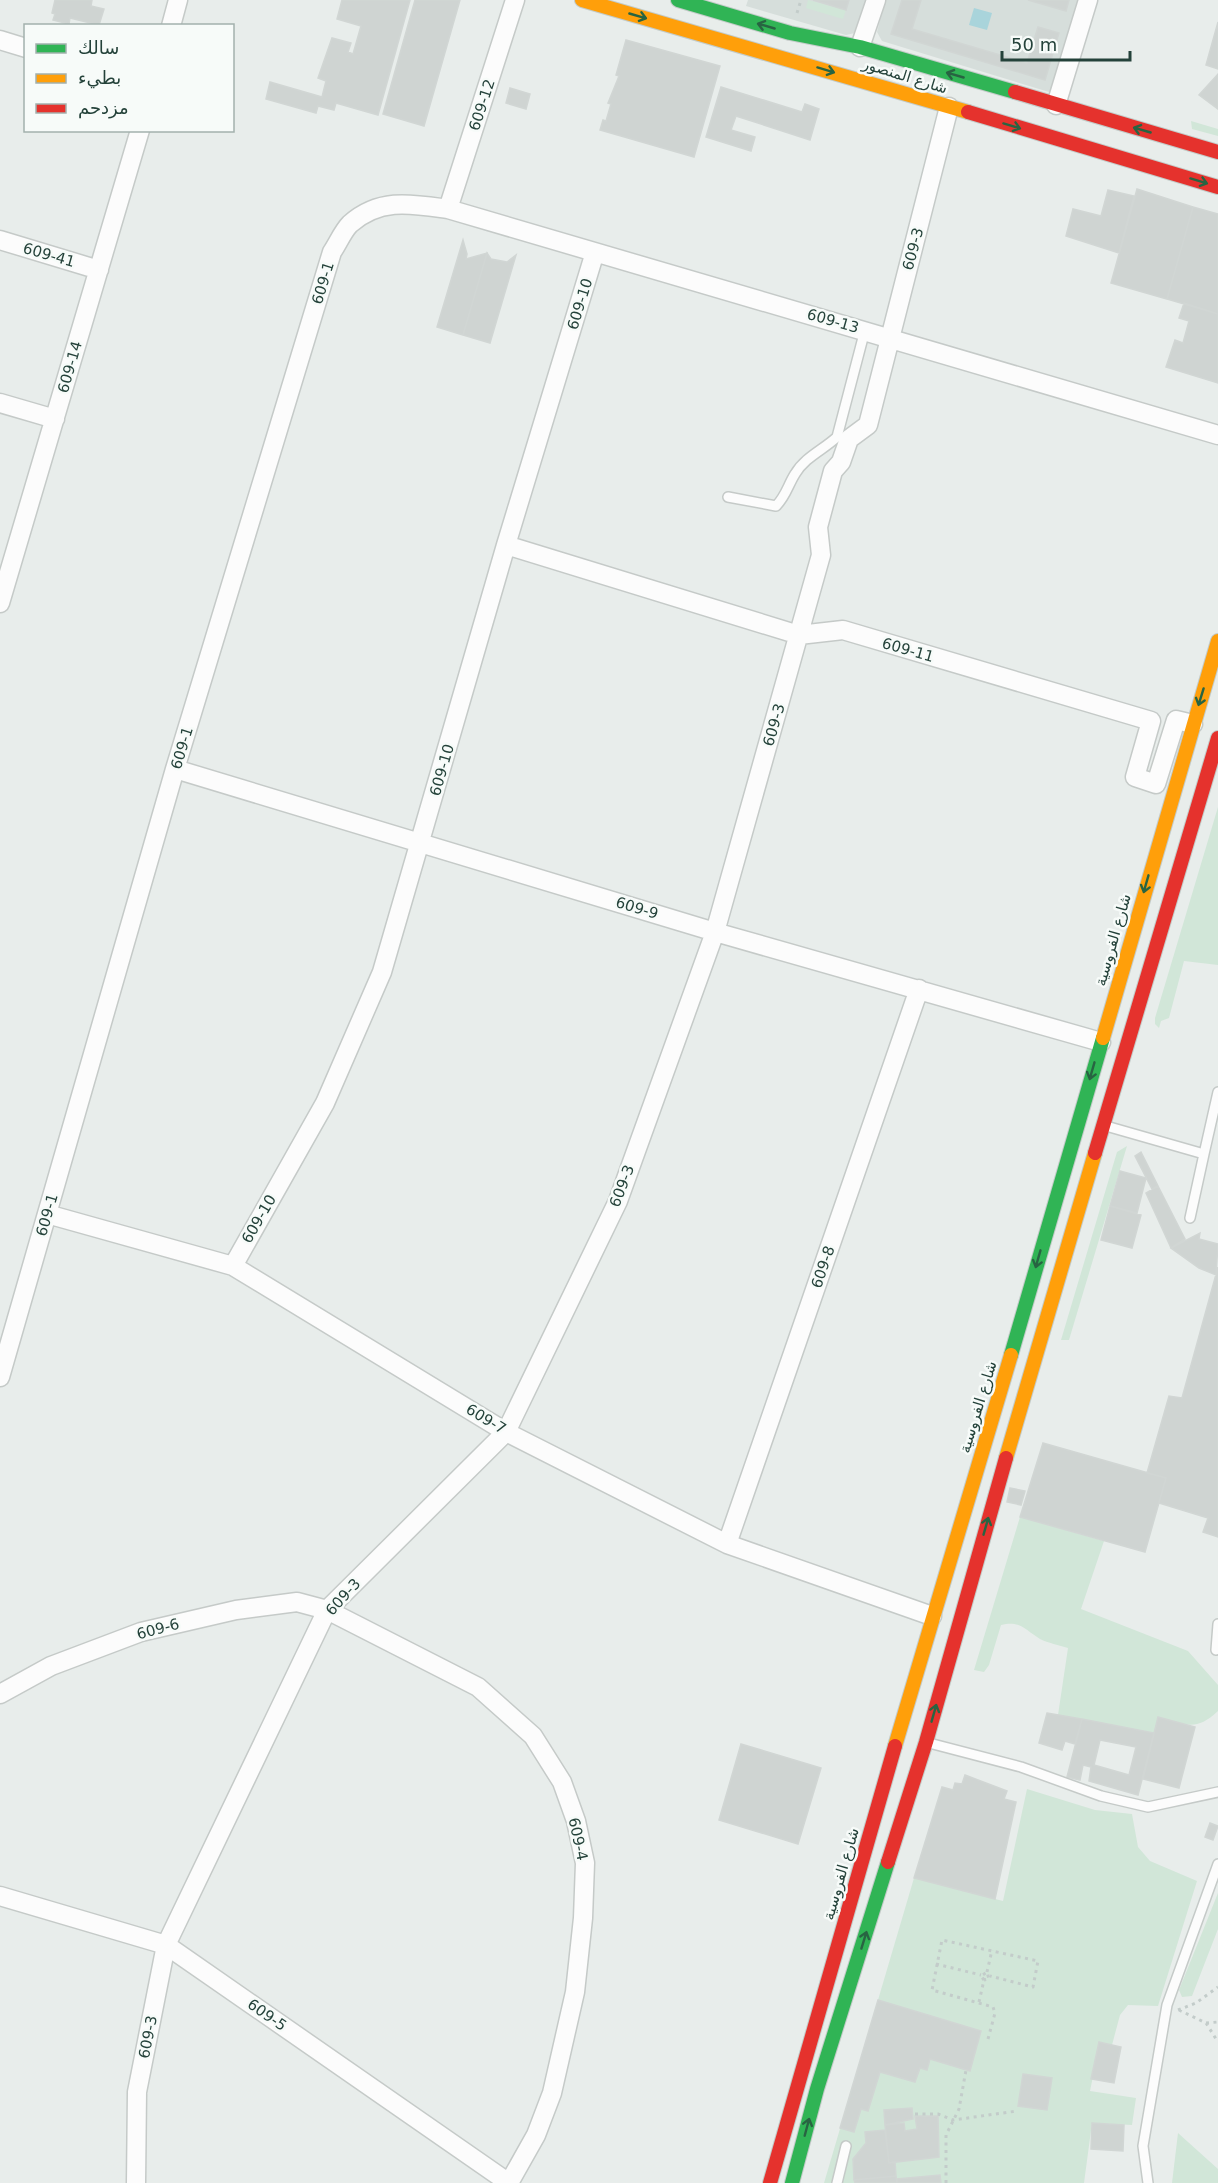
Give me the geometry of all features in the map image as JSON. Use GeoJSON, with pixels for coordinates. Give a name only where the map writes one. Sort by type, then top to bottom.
{"type":"FeatureCollection","features":[{"type":"Feature","properties":{"kind":"street"},"geometry":{"type":"LineString","coordinates":[[172,24],[178,0]]}},
{"type":"Feature","properties":{"kind":"street","name":"609-12"},"geometry":{"type":"LineString","coordinates":[[448,209],[515,0]]}},
{"type":"Feature","properties":{"kind":"street","name":"شارع المنصور"},"geometry":{"type":"LineString","coordinates":[[582,0],[1218,187]]}},
{"type":"Feature","properties":{"kind":"street","name":"شارع المنصور"},"geometry":{"type":"LineString","coordinates":[[678,0],[790,33],[860,47],[1218,152]]}},
{"type":"Feature","properties":{"kind":"street"},"geometry":{"type":"LineString","coordinates":[[860,47],[876,0]]}},
{"type":"Feature","properties":{"kind":"street"},"geometry":{"type":"LineString","coordinates":[[1056,105],[1088,0]]}},
{"type":"Feature","properties":{"kind":"street"},"geometry":{"type":"LineString","coordinates":[[0,40],[24,47]]}},
{"type":"Feature","properties":{"kind":"street","name":"609-3"},"geometry":{"type":"LineString","coordinates":[[136,2183],[137,2092],[166,1946],[327,1610],[506,1432],[618,1201],[715,932],[821,555],[818,526],[833,471],[841,462],[849,439],[867,425],[950,107]]}},
{"type":"Feature","properties":{"kind":"street","name":"609-14"},"geometry":{"type":"LineString","coordinates":[[0,603],[7,549],[55,419],[139,132]]}},
{"type":"Feature","properties":{"kind":"street","name":"609-1"},"geometry":{"type":"LineString","coordinates":[[0,1377],[175,769],[332,252],[350,225],[371,211],[402,202],[448,209]]}},
{"type":"Feature","properties":{"kind":"street","name":"609-13"},"geometry":{"type":"LineString","coordinates":[[448,209],[1218,435]]}},
{"type":"Feature","properties":{"kind":"street","name":"609-41"},"geometry":{"type":"LineString","coordinates":[[0,240],[99,270]]}},
{"type":"Feature","properties":{"kind":"street","name":"609-10"},"geometry":{"type":"LineString","coordinates":[[233,1266],[325,1103],[382,972],[506,545],[595,252]]}},
{"type":"Feature","properties":{"kind":"street"},"geometry":{"type":"LineString","coordinates":[[0,403],[55,419]]}},
{"type":"Feature","properties":{"kind":"street","name":"609-11"},"geometry":{"type":"LineString","coordinates":[[506,545],[799,635],[843,630],[1151,721],[1135,777],[1156,784],[1176,720],[1193,724]]}},
{"type":"Feature","properties":{"kind":"street","name":"شارع الفروسية"},"geometry":{"type":"LineString","coordinates":[[770,2183],[932,1616],[1009,1361],[1218,641]]}},
{"type":"Feature","properties":{"kind":"street"},"geometry":{"type":"LineString","coordinates":[[792,2183],[817,2089],[926,1742],[1030,1368],[1218,738]]}},
{"type":"Feature","properties":{"kind":"street","name":"609-9"},"geometry":{"type":"LineString","coordinates":[[175,769],[715,932],[1101,1042]]}},
{"type":"Feature","properties":{"kind":"street","name":"609-8"},"geometry":{"type":"LineString","coordinates":[[727,1544],[919,989]]}},
{"type":"Feature","properties":{"kind":"street","name":"609-7"},"geometry":{"type":"LineString","coordinates":[[47,1214],[233,1266],[506,1432],[727,1544],[932,1616]]}},
{"type":"Feature","properties":{"kind":"street"},"geometry":{"type":"LineString","coordinates":[[1009,1361],[1030,1368]]}},
{"type":"Feature","properties":{"kind":"street","name":"609-6"},"geometry":{"type":"LineString","coordinates":[[0,1694],[51,1666],[141,1632],[236,1610],[297,1602],[327,1610]]}},
{"type":"Feature","properties":{"kind":"street","name":"609-4"},"geometry":{"type":"LineString","coordinates":[[327,1610],[478,1687],[533,1736],[562,1782],[576,1821],[585,1863],[575,1992],[552,2093],[536,2135],[509,2183]]}},
{"type":"Feature","properties":{"kind":"street","name":"609-5"},"geometry":{"type":"LineString","coordinates":[[0,1896],[166,1946],[509,2183]]}},
{"type":"Feature","properties":{"kind":"lane"},"geometry":{"type":"LineString","coordinates":[[728,497],[777,506],[785,497],[795,473],[811,455],[827,447],[837,437],[865,330]]}},
{"type":"Feature","properties":{"kind":"lane"},"geometry":{"type":"LineString","coordinates":[[1190,1218],[1218,1092]]}},
{"type":"Feature","properties":{"kind":"lane"},"geometry":{"type":"LineString","coordinates":[[1104,1125],[1204,1154]]}},
{"type":"Feature","properties":{"kind":"lane"},"geometry":{"type":"LineString","coordinates":[[1216,1650],[1218,1624]]}},
{"type":"Feature","properties":{"kind":"lane"},"geometry":{"type":"LineString","coordinates":[[926,1742],[1021,1767],[1101,1796],[1148,1807],[1218,1792]]}},
{"type":"Feature","properties":{"kind":"lane"},"geometry":{"type":"LineString","coordinates":[[1148,2183],[1143,2146],[1167,2005],[1218,1864]]}},
{"type":"Feature","properties":{"kind":"lane"},"geometry":{"type":"LineString","coordinates":[[837,2183],[846,2146]]}},
{"type":"Feature","properties":{"kind":"path"},"geometry":{"type":"LineString","coordinates":[[797,13],[801,0]]}},
{"type":"Feature","properties":{"kind":"path"},"geometry":{"type":"LineString","coordinates":[[987,2039],[995,2013],[989,2004],[932,1990],[936,1964],[945,1939],[992,1950],[1038,1961],[1033,1987],[990,1976],[987,1972],[992,1950]]}},
{"type":"Feature","properties":{"kind":"path"},"geometry":{"type":"LineString","coordinates":[[936,1964],[981,1975],[987,1972]]}},
{"type":"Feature","properties":{"kind":"path"},"geometry":{"type":"LineString","coordinates":[[981,1975],[984,1980]]}},
{"type":"Feature","properties":{"kind":"path"},"geometry":{"type":"LineString","coordinates":[[979,2002],[984,1980],[990,1976]]}},
{"type":"Feature","properties":{"kind":"path"},"geometry":{"type":"LineString","coordinates":[[1218,1987],[1196,2003],[1178,2010],[1206,2023],[1218,2022]]}},
{"type":"Feature","properties":{"kind":"path"},"geometry":{"type":"LineString","coordinates":[[1206,2023],[1218,2042]]}},
{"type":"Feature","properties":{"kind":"path"},"geometry":{"type":"LineString","coordinates":[[946,2183],[946,2135],[959,2109],[966,2070]]}},
{"type":"Feature","properties":{"kind":"path"},"geometry":{"type":"LineString","coordinates":[[915,2114],[938,2114],[953,2120],[1017,2110]]}},
{"type":"Feature","properties":{"kind":"shaded area"},"geometry":{"type":"Polygon","coordinates":[[[748,0],[869,0],[859,32],[846,35],[746,6],[748,0]]]}},
{"type":"Feature","properties":{"kind":"shaded area"},"geometry":{"type":"Polygon","coordinates":[[[885,0],[1081,0],[1056,88],[1049,92],[882,41],[877,32],[885,0]]]}},
{"type":"Feature","properties":{"kind":"green space"},"geometry":{"type":"Polygon","coordinates":[[[808,0],[846,10],[843,19],[806,8],[808,0]]]}},
{"type":"Feature","properties":{"kind":"green space"},"geometry":{"type":"Polygon","coordinates":[[[1191,121],[1218,129],[1218,136],[1192,129],[1191,121]]]}},
{"type":"Feature","properties":{"kind":"green space"},"geometry":{"type":"Polygon","coordinates":[[[1218,807],[1218,965],[1184,961],[1169,1018],[1161,1021],[1159,1028],[1155,1024],[1155,1018],[1218,807]]]}},
{"type":"Feature","properties":{"kind":"green space"},"geometry":{"type":"Polygon","coordinates":[[[1127,1146],[1069,1340],[1061,1340],[1117,1152],[1127,1146]]]}},
{"type":"Feature","properties":{"kind":"green space"},"geometry":{"type":"Polygon","coordinates":[[[1020,1517],[1104,1541],[1081,1609],[1188,1651],[1218,1685],[1218,1711],[1203,1722],[1190,1725],[1158,1718],[1154,1733],[1058,1715],[1068,1648],[1040,1639],[1013,1624],[1001,1625],[989,1665],[984,1672],[974,1670],[1020,1517]]]}},
{"type":"Feature","properties":{"kind":"green space"},"geometry":{"type":"Polygon","coordinates":[[[1027,1789],[1095,1810],[1132,1814],[1138,1847],[1150,1861],[1197,1881],[1158,2006],[1128,2005],[1120,2015],[1112,2045],[1100,2042],[1090,2091],[1136,2098],[1132,2125],[1092,2123],[1084,2183],[824,2183],[914,1878],[1003,1901],[1027,1789]]]}},
{"type":"Feature","properties":{"kind":"green space"},"geometry":{"type":"Polygon","coordinates":[[[1218,1893],[1218,1929],[1192,1996],[1182,1997],[1179,1990],[1218,1893]]]}},
{"type":"Feature","properties":{"kind":"green space"},"geometry":{"type":"Polygon","coordinates":[[[1178,2133],[1218,2169],[1218,2183],[1172,2183],[1178,2133]]]}},
{"type":"Feature","properties":{"kind":"water"},"geometry":{"type":"Polygon","coordinates":[[[974,8],[992,13],[987,30],[969,25],[974,8]]]}},
{"type":"Feature","properties":{"kind":"building"},"geometry":{"type":"Polygon","coordinates":[[[55,0],[92,0],[91,6],[104,9],[99,24],[70,18],[69,24],[53,20],[55,14],[52,13],[55,0]]]}},
{"type":"Feature","properties":{"kind":"building"},"geometry":{"type":"Polygon","coordinates":[[[342,0],[410,0],[378,115],[336,103],[334,110],[318,106],[316,113],[266,99],[270,82],[322,97],[326,81],[318,78],[332,38],[351,43],[348,52],[353,54],[361,26],[337,19],[342,0]]]}},
{"type":"Feature","properties":{"kind":"building"},"geometry":{"type":"Polygon","coordinates":[[[415,0],[460,0],[424,126],[383,114],[415,0]]]}},
{"type":"Feature","properties":{"kind":"building"},"geometry":{"type":"Polygon","coordinates":[[[813,0],[849,0],[846,10],[813,0]]]}},
{"type":"Feature","properties":{"kind":"building"},"geometry":{"type":"Polygon","coordinates":[[[902,0],[921,0],[912,29],[1027,63],[1038,27],[1059,33],[1045,80],[891,34],[902,0]]]}},
{"type":"Feature","properties":{"kind":"building"},"geometry":{"type":"Polygon","coordinates":[[[1028,0],[1069,0],[1066,11],[1028,0]]]}},
{"type":"Feature","properties":{"kind":"building"},"geometry":{"type":"Polygon","coordinates":[[[1218,22],[1218,69],[1206,65],[1218,22]]]}},
{"type":"Feature","properties":{"kind":"building"},"geometry":{"type":"Polygon","coordinates":[[[626,40],[720,66],[694,157],[600,130],[603,120],[606,121],[611,104],[608,103],[619,76],[616,75],[626,40]]]}},
{"type":"Feature","properties":{"kind":"building"},"geometry":{"type":"Polygon","coordinates":[[[1218,74],[1218,109],[1199,95],[1218,74]]]}},
{"type":"Feature","properties":{"kind":"building"},"geometry":{"type":"Polygon","coordinates":[[[721,87],[802,112],[805,104],[819,109],[810,140],[736,116],[731,130],[755,137],[751,151],[706,137],[721,87]]]}},
{"type":"Feature","properties":{"kind":"building"},"geometry":{"type":"Polygon","coordinates":[[[510,88],[530,94],[526,109],[506,103],[510,88]]]}},
{"type":"Feature","properties":{"kind":"building"},"geometry":{"type":"Polygon","coordinates":[[[1137,189],[1193,207],[1167,299],[1111,283],[1137,189]]]}},
{"type":"Feature","properties":{"kind":"building"},"geometry":{"type":"Polygon","coordinates":[[[1108,190],[1134,196],[1119,253],[1066,236],[1073,209],[1101,216],[1108,190]]]}},
{"type":"Feature","properties":{"kind":"building"},"geometry":{"type":"Polygon","coordinates":[[[1193,207],[1218,214],[1218,314],[1167,299],[1193,207]]]}},
{"type":"Feature","properties":{"kind":"building"},"geometry":{"type":"Polygon","coordinates":[[[463,240],[466,259],[487,253],[463,335],[437,327],[463,240]]]}},
{"type":"Feature","properties":{"kind":"building"},"geometry":{"type":"Polygon","coordinates":[[[487,253],[491,259],[507,262],[516,255],[490,343],[463,335],[487,253]]]}},
{"type":"Feature","properties":{"kind":"building"},"geometry":{"type":"Polygon","coordinates":[[[1184,303],[1218,314],[1218,383],[1166,367],[1175,340],[1183,343],[1189,321],[1179,318],[1184,303]]]}},
{"type":"Feature","properties":{"kind":"building"},"geometry":{"type":"Polygon","coordinates":[[[1141,1152],[1158,1186],[1152,1189],[1135,1156],[1141,1152]]]}},
{"type":"Feature","properties":{"kind":"building"},"geometry":{"type":"Polygon","coordinates":[[[1120,1171],[1146,1178],[1137,1213],[1110,1206],[1120,1171]]]}},
{"type":"Feature","properties":{"kind":"building"},"geometry":{"type":"Polygon","coordinates":[[[1158,1186],[1185,1239],[1171,1248],[1146,1193],[1158,1186]]]}},
{"type":"Feature","properties":{"kind":"building"},"geometry":{"type":"Polygon","coordinates":[[[1110,1206],[1141,1215],[1132,1248],[1101,1240],[1110,1206]]]}},
{"type":"Feature","properties":{"kind":"building"},"geometry":{"type":"Polygon","coordinates":[[[1200,1233],[1199,1239],[1218,1244],[1216,1275],[1199,1268],[1171,1248],[1200,1233]]]}},
{"type":"Feature","properties":{"kind":"building"},"geometry":{"type":"Polygon","coordinates":[[[1218,1267],[1218,1537],[1203,1532],[1208,1518],[1159,1503],[1166,1478],[1147,1473],[1169,1396],[1182,1398],[1218,1267]]]}},
{"type":"Feature","properties":{"kind":"building"},"geometry":{"type":"Polygon","coordinates":[[[1043,1443],[1166,1478],[1145,1552],[1020,1517],[1043,1443]]]}},
{"type":"Feature","properties":{"kind":"building"},"geometry":{"type":"Polygon","coordinates":[[[1010,1488],[1025,1491],[1021,1505],[1007,1502],[1010,1488]]]}},
{"type":"Feature","properties":{"kind":"building"},"geometry":{"type":"Polygon","coordinates":[[[1047,1713],[1082,1719],[1075,1744],[1065,1741],[1062,1750],[1039,1743],[1047,1713]]]}},
{"type":"Feature","properties":{"kind":"building"},"geometry":{"type":"Polygon","coordinates":[[[1158,1717],[1195,1727],[1179,1788],[1143,1779],[1158,1717]]]}},
{"type":"Feature","properties":{"kind":"building"},"geometry":{"type":"Polygon","coordinates":[[[1082,1719],[1154,1733],[1138,1795],[1089,1781],[1091,1767],[1083,1765],[1080,1780],[1067,1777],[1082,1719]],[[1100,1740],[1094,1765],[1129,1775],[1136,1747],[1100,1740]]]}},
{"type":"Feature","properties":{"kind":"building"},"geometry":{"type":"Polygon","coordinates":[[[741,1744],[821,1768],[798,1844],[719,1820],[741,1744]]]}},
{"type":"Feature","properties":{"kind":"building"},"geometry":{"type":"Polygon","coordinates":[[[965,1775],[1007,1791],[1004,1799],[1016,1802],[995,1899],[914,1878],[942,1787],[953,1790],[955,1783],[962,1784],[965,1775]]]}},
{"type":"Feature","properties":{"kind":"building"},"geometry":{"type":"Polygon","coordinates":[[[1210,1823],[1218,1826],[1213,1840],[1205,1837],[1210,1823]]]}},
{"type":"Feature","properties":{"kind":"building"},"geometry":{"type":"Polygon","coordinates":[[[878,2000],[981,2031],[970,2071],[930,2059],[927,2070],[920,2068],[915,2082],[880,2072],[868,2111],[861,2109],[854,2132],[840,2128],[878,2000]]]}},
{"type":"Feature","properties":{"kind":"building"},"geometry":{"type":"Polygon","coordinates":[[[1099,2042],[1121,2047],[1114,2083],[1091,2079],[1099,2042]]]}},
{"type":"Feature","properties":{"kind":"building"},"geometry":{"type":"Polygon","coordinates":[[[1023,2074],[1052,2078],[1047,2110],[1018,2106],[1023,2074]]]}},
{"type":"Feature","properties":{"kind":"building"},"geometry":{"type":"Polygon","coordinates":[[[912,2108],[913,2119],[885,2125],[884,2110],[912,2108]]]}},
{"type":"Feature","properties":{"kind":"building"},"geometry":{"type":"Polygon","coordinates":[[[915,2116],[938,2116],[939,2157],[889,2163],[885,2125],[904,2123],[905,2131],[917,2129],[915,2116]]]}},
{"type":"Feature","properties":{"kind":"building"},"geometry":{"type":"Polygon","coordinates":[[[1092,2123],[1124,2125],[1123,2151],[1091,2149],[1092,2123]]]}},
{"type":"Feature","properties":{"kind":"building"},"geometry":{"type":"Polygon","coordinates":[[[885,2130],[889,2163],[895,2162],[896,2176],[854,2180],[853,2159],[866,2143],[865,2132],[885,2130]]]}},
{"type":"Feature","properties":{"kind":"building"},"geometry":{"type":"Polygon","coordinates":[[[940,2175],[941,2183],[897,2183],[897,2179],[940,2175]]]}},
{"type":"Feature","properties":{"kind":"building"},"geometry":{"type":"Polygon","coordinates":[[[896,2176],[897,2183],[855,2183],[854,2180],[896,2176]]]}},
{"type":"Feature","properties":{"kind":"traffic: fast"},"geometry":{"type":"LineString","coordinates":[[678,0],[790,33],[860,47],[1015,92]]}},
{"type":"Feature","properties":{"kind":"traffic: fast"},"geometry":{"type":"LineString","coordinates":[[1011,1355],[1103,1038]]}},
{"type":"Feature","properties":{"kind":"traffic: fast"},"geometry":{"type":"LineString","coordinates":[[792,2183],[817,2089],[888,1862]]}},
{"type":"Feature","properties":{"kind":"traffic: slow"},"geometry":{"type":"LineString","coordinates":[[582,0],[968,112]]}},
{"type":"Feature","properties":{"kind":"traffic: slow"},"geometry":{"type":"LineString","coordinates":[[1103,1038],[1218,641]]}},
{"type":"Feature","properties":{"kind":"traffic: slow"},"geometry":{"type":"LineString","coordinates":[[1006,1458],[1095,1153]]}},
{"type":"Feature","properties":{"kind":"traffic: slow"},"geometry":{"type":"LineString","coordinates":[[895,1746],[1011,1355]]}},
{"type":"Feature","properties":{"kind":"traffic: jam"},"geometry":{"type":"LineString","coordinates":[[1015,92],[1218,152]]}},
{"type":"Feature","properties":{"kind":"traffic: jam"},"geometry":{"type":"LineString","coordinates":[[968,112],[1218,187]]}},
{"type":"Feature","properties":{"kind":"traffic: jam"},"geometry":{"type":"LineString","coordinates":[[1095,1153],[1218,738]]}},
{"type":"Feature","properties":{"kind":"traffic: jam"},"geometry":{"type":"LineString","coordinates":[[888,1862],[926,1742],[1006,1458]]}},
{"type":"Feature","properties":{"kind":"traffic: jam"},"geometry":{"type":"LineString","coordinates":[[770,2183],[895,1746]]}}]}
